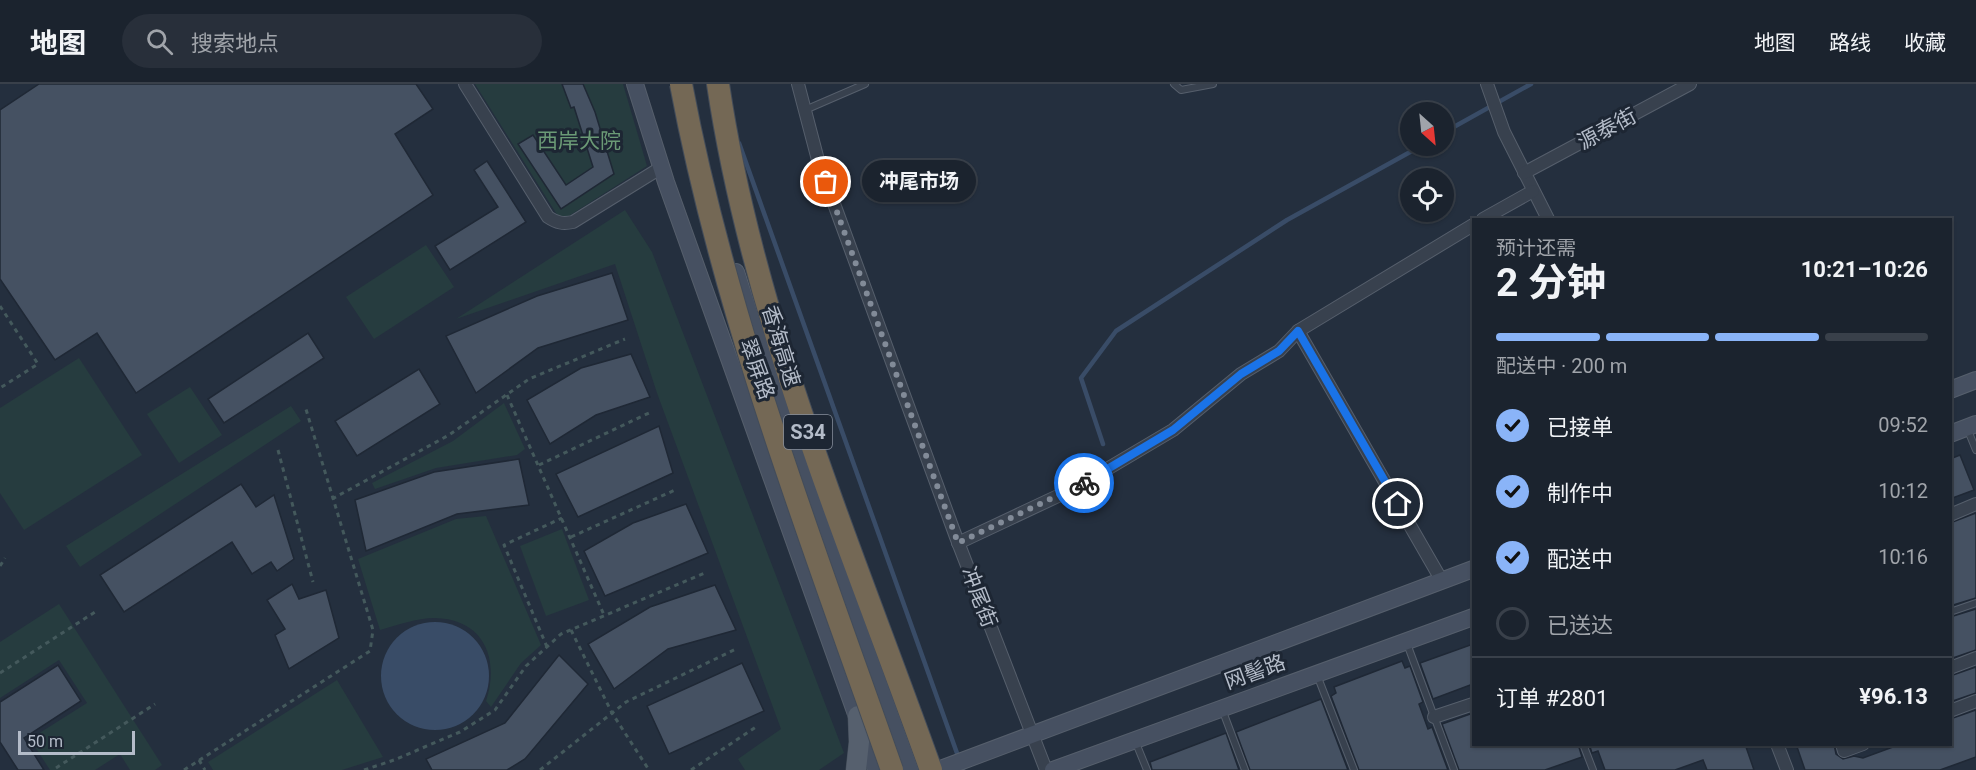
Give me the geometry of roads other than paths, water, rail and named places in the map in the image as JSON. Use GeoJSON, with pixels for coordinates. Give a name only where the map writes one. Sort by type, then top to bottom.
{"type":"FeatureCollection","features":[{"type":"Feature","properties":{"kind":"highway","name":"香海高速"},"geometry":{"type":"LineString","coordinates":[[681,84],[695,160],[772,427],[892,770]]}},
{"type":"Feature","properties":{"kind":"highway","name":"香海高速"},"geometry":{"type":"LineString","coordinates":[[718,84],[728,155],[803,420],[940,768]]}},
{"type":"Feature","properties":{"kind":"main road","name":"翠屏路"},"geometry":{"type":"LineString","coordinates":[[635,84],[662,167],[876,770]]}},
{"type":"Feature","properties":{"kind":"main road","name":"翠屏路"},"geometry":{"type":"LineString","coordinates":[[672,84],[708,183],[784,422],[910,770]]}},
{"type":"Feature","properties":{"kind":"main road"},"geometry":{"type":"LineString","coordinates":[[1952,389],[1976,380]]}},
{"type":"Feature","properties":{"kind":"main road"},"geometry":{"type":"LineString","coordinates":[[1952,433],[1971,425]]}},
{"type":"Feature","properties":{"kind":"main road"},"geometry":{"type":"LineString","coordinates":[[940,768],[1472,569]]}},
{"type":"Feature","properties":{"kind":"main road","name":"网髻路"},"geometry":{"type":"LineString","coordinates":[[1053,770],[1472,617]]}},
{"type":"Feature","properties":{"kind":"main road"},"geometry":{"type":"LineString","coordinates":[[856,770],[859,742],[858,716]]}},
{"type":"Feature","properties":{"kind":"street"},"geometry":{"type":"LineString","coordinates":[[465,84],[548,217],[555,222],[573,222],[662,167]]}},
{"type":"Feature","properties":{"kind":"street","name":"冲尾街"},"geometry":{"type":"LineString","coordinates":[[798,84],[818,160],[958,543],[1046,770]]}},
{"type":"Feature","properties":{"kind":"street","name":"源泰街"},"geometry":{"type":"LineString","coordinates":[[1524,173],[1690,84]]}},
{"type":"Feature","properties":{"kind":"street"},"geometry":{"type":"LineString","coordinates":[[1488,89],[1497,115],[1547,218]]}},
{"type":"Feature","properties":{"kind":"street"},"geometry":{"type":"LineString","coordinates":[[1486,218],[1533,190]]}},
{"type":"Feature","properties":{"kind":"street"},"geometry":{"type":"LineString","coordinates":[[958,543],[1075,488],[1173,430],[1241,374],[1279,351],[1298,331],[1472,226]]}},
{"type":"Feature","properties":{"kind":"street"},"geometry":{"type":"LineString","coordinates":[[1298,331],[1442,581]]}},
{"type":"Feature","properties":{"kind":"street"},"geometry":{"type":"LineString","coordinates":[[1952,514],[1976,504]]}},
{"type":"Feature","properties":{"kind":"street"},"geometry":{"type":"LineString","coordinates":[[1952,667],[1976,658]]}},
{"type":"Feature","properties":{"kind":"street"},"geometry":{"type":"LineString","coordinates":[[1952,710],[1976,701]]}},
{"type":"Feature","properties":{"kind":"street"},"geometry":{"type":"LineString","coordinates":[[1434,717],[1472,704]]}},
{"type":"Feature","properties":{"kind":"street"},"geometry":{"type":"LineString","coordinates":[[1778,746],[1786,770]]}},
{"type":"Feature","properties":{"kind":"street"},"geometry":{"type":"LineString","coordinates":[[1843,746],[1844,751],[1858,746]]}},
{"type":"Feature","properties":{"kind":"lane"},"geometry":{"type":"LineString","coordinates":[[804,110],[866,84]]}},
{"type":"Feature","properties":{"kind":"lane"},"geometry":{"type":"LineString","coordinates":[[1174,84],[1181,90],[1213,84]]}},
{"type":"Feature","properties":{"kind":"lane"},"geometry":{"type":"LineString","coordinates":[[1971,425],[1976,450]]}},
{"type":"Feature","properties":{"kind":"lane"},"geometry":{"type":"LineString","coordinates":[[1952,611],[1976,603]]}},
{"type":"Feature","properties":{"kind":"lane"},"geometry":{"type":"LineString","coordinates":[[1405,641],[1454,770]]}},
{"type":"Feature","properties":{"kind":"lane"},"geometry":{"type":"LineString","coordinates":[[1316,673],[1354,770]]}},
{"type":"Feature","properties":{"kind":"lane"},"geometry":{"type":"LineString","coordinates":[[1222,708],[1245,770]]}},
{"type":"Feature","properties":{"kind":"lane"},"geometry":{"type":"LineString","coordinates":[[1135,740],[1146,770]]}},
{"type":"Feature","properties":{"kind":"lane"},"geometry":{"type":"LineString","coordinates":[[1584,746],[1593,770]]}},
{"type":"Feature","properties":{"kind":"water"},"geometry":{"type":"Polygon","coordinates":[[[435,622],[456,626],[473,638],[485,655],[489,676],[485,697],[473,714],[456,726],[435,730],[414,726],[397,714],[385,697],[381,676],[385,655],[397,638],[414,626],[435,622]]]}},
{"type":"Feature","properties":{"kind":"waterway"},"geometry":{"type":"LineString","coordinates":[[1454,127],[1531,84]]}},
{"type":"Feature","properties":{"kind":"waterway"},"geometry":{"type":"LineString","coordinates":[[739,143],[963,770]]}},
{"type":"Feature","properties":{"kind":"waterway"},"geometry":{"type":"LineString","coordinates":[[1103,444],[1081,378],[1116,331],[1287,220],[1403,156]]}},
{"type":"Feature","properties":{"kind":"place","name":"冲尾市场"},"geometry":{"type":"Point","coordinates":[826,182]}},
{"type":"Feature","properties":{"kind":"park label","name":"西岸大院"},"geometry":{"type":"Point","coordinates":[579,141]}}]}
